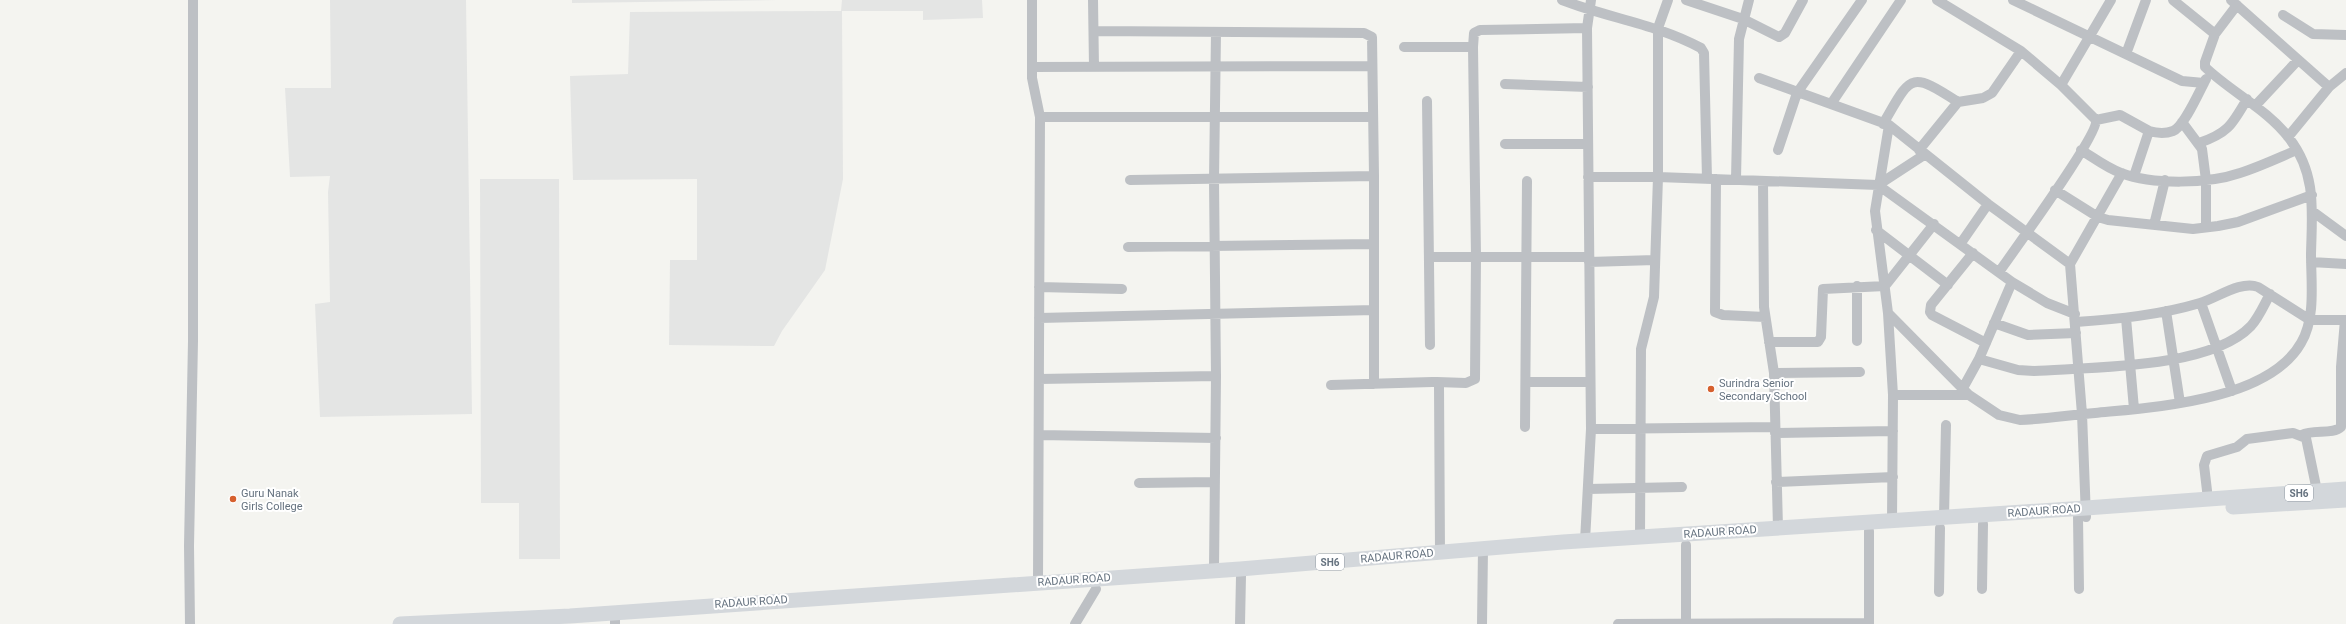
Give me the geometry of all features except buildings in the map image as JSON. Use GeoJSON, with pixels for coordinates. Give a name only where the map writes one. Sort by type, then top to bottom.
{"type":"FeatureCollection","features":[{"type":"Feature","properties":{"kind":"main road","name":"RADAUR ROAD"},"geometry":{"type":"LineString","coordinates":[[549,624],[615,622],[1096,589],[1483,554],[1586,541],[1640,537],[1892,521],[1983,524],[2208,499],[2317,491],[2343,495]]}},
{"type":"Feature","properties":{"kind":"main road","name":"RADAUR ROAD"},"geometry":{"type":"LineString","coordinates":[[400,624],[570,616],[1440,552],[1483,554],[1686,545],[1869,531],[1942,522],[2083,514],[2343,495]]}},
{"type":"Feature","properties":{"kind":"street"},"geometry":{"type":"LineString","coordinates":[[190,624],[189,546],[193,342],[193,0]]}},
{"type":"Feature","properties":{"kind":"street"},"geometry":{"type":"LineString","coordinates":[[1032,0],[1032,67],[1040,117],[1040,435],[1038,582]]}},
{"type":"Feature","properties":{"kind":"street"},"geometry":{"type":"LineString","coordinates":[[1093,0],[1094,67]]}},
{"type":"Feature","properties":{"kind":"street"},"geometry":{"type":"LineString","coordinates":[[1562,0],[1590,5],[1658,28],[1695,45],[1704,53],[1712,179],[1715,312],[1723,315],[1765,317]]}},
{"type":"Feature","properties":{"kind":"street"},"geometry":{"type":"LineString","coordinates":[[1640,537],[1642,342],[1652,307],[1658,177],[1658,28],[1668,0]]}},
{"type":"Feature","properties":{"kind":"street"},"geometry":{"type":"LineString","coordinates":[[1686,0],[1743,19],[1775,36],[1782,36],[1804,0]]}},
{"type":"Feature","properties":{"kind":"street"},"geometry":{"type":"LineString","coordinates":[[1736,179],[1738,39],[1749,0]]}},
{"type":"Feature","properties":{"kind":"street"},"geometry":{"type":"LineString","coordinates":[[1778,150],[1797,93],[1862,0]]}},
{"type":"Feature","properties":{"kind":"street"},"geometry":{"type":"LineString","coordinates":[[1831,104],[1900,0]]}},
{"type":"Feature","properties":{"kind":"street"},"geometry":{"type":"LineString","coordinates":[[1937,0],[2021,51],[2061,85],[2096,120],[2096,127],[1999,272]]}},
{"type":"Feature","properties":{"kind":"street"},"geometry":{"type":"LineString","coordinates":[[2013,0],[2182,81],[2204,83]]}},
{"type":"Feature","properties":{"kind":"street"},"geometry":{"type":"LineString","coordinates":[[2061,85],[2111,0]]}},
{"type":"Feature","properties":{"kind":"street"},"geometry":{"type":"LineString","coordinates":[[2126,54],[2146,0]]}},
{"type":"Feature","properties":{"kind":"street"},"geometry":{"type":"LineString","coordinates":[[2173,0],[2215,34]]}},
{"type":"Feature","properties":{"kind":"street"},"geometry":{"type":"LineString","coordinates":[[1888,313],[1966,391],[1999,416],[2009,419],[2031,420],[2180,403],[2232,391],[2270,374],[2283,364],[2301,344],[2310,320],[2312,195],[2309,176],[2304,161],[2288,137],[2251,103],[2210,72],[2205,67],[2204,62],[2215,34],[2234,3],[2329,87]]}},
{"type":"Feature","properties":{"kind":"street"},"geometry":{"type":"LineString","coordinates":[[1586,541],[1591,429],[1587,28],[1590,5]]}},
{"type":"Feature","properties":{"kind":"street"},"geometry":{"type":"LineString","coordinates":[[2283,15],[2313,34],[2346,35]]}},
{"type":"Feature","properties":{"kind":"street"},"geometry":{"type":"LineString","coordinates":[[1331,385],[1437,382],[1466,383],[1475,379],[1476,256],[1472,47],[1474,33],[1480,30],[1587,28]]}},
{"type":"Feature","properties":{"kind":"street"},"geometry":{"type":"LineString","coordinates":[[1094,31],[1369,34],[1372,37],[1374,384]]}},
{"type":"Feature","properties":{"kind":"street"},"geometry":{"type":"LineString","coordinates":[[1214,569],[1216,376],[1214,116],[1216,32]]}},
{"type":"Feature","properties":{"kind":"street"},"geometry":{"type":"LineString","coordinates":[[1404,47],[1472,47]]}},
{"type":"Feature","properties":{"kind":"street"},"geometry":{"type":"LineString","coordinates":[[1892,521],[1893,395],[1888,313],[1876,230],[1875,211],[1886,125],[1901,94],[1911,83],[1923,81],[1929,83],[1958,102],[1982,98],[1992,93],[2021,51]]}},
{"type":"Feature","properties":{"kind":"street"},"geometry":{"type":"LineString","coordinates":[[2200,143],[2219,136],[2251,103],[2298,60]]}},
{"type":"Feature","properties":{"kind":"street"},"geometry":{"type":"LineString","coordinates":[[1032,67],[1372,66]]}},
{"type":"Feature","properties":{"kind":"street"},"geometry":{"type":"LineString","coordinates":[[2096,120],[2120,115],[2149,130],[2164,133],[2175,131],[2182,122],[2210,72]]}},
{"type":"Feature","properties":{"kind":"street"},"geometry":{"type":"LineString","coordinates":[[2288,137],[2329,87],[2346,73]]}},
{"type":"Feature","properties":{"kind":"street"},"geometry":{"type":"LineString","coordinates":[[1759,78],[1886,125],[1988,204],[2070,264]]}},
{"type":"Feature","properties":{"kind":"street"},"geometry":{"type":"LineString","coordinates":[[1505,84],[1588,87]]}},
{"type":"Feature","properties":{"kind":"street"},"geometry":{"type":"LineString","coordinates":[[1427,101],[1430,345]]}},
{"type":"Feature","properties":{"kind":"street"},"geometry":{"type":"LineString","coordinates":[[1878,184],[1922,152],[1958,102]]}},
{"type":"Feature","properties":{"kind":"street"},"geometry":{"type":"LineString","coordinates":[[1040,117],[1372,117]]}},
{"type":"Feature","properties":{"kind":"street"},"geometry":{"type":"LineString","coordinates":[[2182,122],[2200,143],[2206,180],[2206,227]]}},
{"type":"Feature","properties":{"kind":"street"},"geometry":{"type":"LineString","coordinates":[[2134,176],[2149,130]]}},
{"type":"Feature","properties":{"kind":"street"},"geometry":{"type":"LineString","coordinates":[[1505,144],[1588,144]]}},
{"type":"Feature","properties":{"kind":"street"},"geometry":{"type":"LineString","coordinates":[[2081,150],[2122,173],[2165,180],[2206,180],[2240,173],[2297,150]]}},
{"type":"Feature","properties":{"kind":"street"},"geometry":{"type":"LineString","coordinates":[[2079,589],[2083,514],[2082,414],[2070,264],[2122,173]]}},
{"type":"Feature","properties":{"kind":"street"},"geometry":{"type":"LineString","coordinates":[[1130,180],[1214,180],[1374,176]]}},
{"type":"Feature","properties":{"kind":"street"},"geometry":{"type":"LineString","coordinates":[[1588,177],[1658,177],[1878,184],[2012,282],[2075,318],[2126,318],[2166,311],[2201,303],[2249,285],[2270,294],[2310,320],[2345,320],[2341,427],[2336,430],[2308,432],[2302,435],[2293,434],[2247,439],[2237,447],[2207,456],[2204,465],[2208,499]]}},
{"type":"Feature","properties":{"kind":"street"},"geometry":{"type":"LineString","coordinates":[[2154,225],[2165,180]]}},
{"type":"Feature","properties":{"kind":"street"},"geometry":{"type":"LineString","coordinates":[[1525,427],[1527,181]]}},
{"type":"Feature","properties":{"kind":"street"},"geometry":{"type":"LineString","coordinates":[[1763,181],[1765,317],[1774,373],[1778,528]]}},
{"type":"Feature","properties":{"kind":"street"},"geometry":{"type":"LineString","coordinates":[[2055,190],[2098,217],[2118,222],[2193,229],[2238,222],[2312,195]]}},
{"type":"Feature","properties":{"kind":"street"},"geometry":{"type":"LineString","coordinates":[[1960,243],[1988,204]]}},
{"type":"Feature","properties":{"kind":"street"},"geometry":{"type":"LineString","coordinates":[[2312,211],[2346,236]]}},
{"type":"Feature","properties":{"kind":"street"},"geometry":{"type":"LineString","coordinates":[[1885,286],[1934,224]]}},
{"type":"Feature","properties":{"kind":"street"},"geometry":{"type":"LineString","coordinates":[[1876,230],[1948,285]]}},
{"type":"Feature","properties":{"kind":"street"},"geometry":{"type":"LineString","coordinates":[[1128,247],[1374,244]]}},
{"type":"Feature","properties":{"kind":"street"},"geometry":{"type":"LineString","coordinates":[[1973,252],[1931,305],[1930,312],[1932,316],[1986,343]]}},
{"type":"Feature","properties":{"kind":"street"},"geometry":{"type":"LineString","coordinates":[[1430,257],[1527,256],[1589,260],[1655,260]]}},
{"type":"Feature","properties":{"kind":"street"},"geometry":{"type":"LineString","coordinates":[[2311,262],[2346,264]]}},
{"type":"Feature","properties":{"kind":"street"},"geometry":{"type":"LineString","coordinates":[[1966,391],[1978,359],[2012,282]]}},
{"type":"Feature","properties":{"kind":"street"},"geometry":{"type":"LineString","coordinates":[[1768,342],[1818,342],[1821,337],[1823,289],[1857,286],[1885,286]]}},
{"type":"Feature","properties":{"kind":"street"},"geometry":{"type":"LineString","coordinates":[[1857,286],[1857,341]]}},
{"type":"Feature","properties":{"kind":"street"},"geometry":{"type":"LineString","coordinates":[[1040,288],[1122,289]]}},
{"type":"Feature","properties":{"kind":"street"},"geometry":{"type":"LineString","coordinates":[[1978,359],[2027,371],[2175,360],[2215,348],[2239,336],[2251,326],[2270,294]]}},
{"type":"Feature","properties":{"kind":"street"},"geometry":{"type":"LineString","coordinates":[[2201,303],[2215,348],[2232,391]]}},
{"type":"Feature","properties":{"kind":"street"},"geometry":{"type":"LineString","coordinates":[[1039,318],[1374,310]]}},
{"type":"Feature","properties":{"kind":"street"},"geometry":{"type":"LineString","coordinates":[[2166,311],[2175,360],[2180,403]]}},
{"type":"Feature","properties":{"kind":"street"},"geometry":{"type":"LineString","coordinates":[[2126,318],[2134,409]]}},
{"type":"Feature","properties":{"kind":"street"},"geometry":{"type":"LineString","coordinates":[[1994,323],[2028,335],[2076,333]]}},
{"type":"Feature","properties":{"kind":"street"},"geometry":{"type":"LineString","coordinates":[[1774,373],[1860,372]]}},
{"type":"Feature","properties":{"kind":"street"},"geometry":{"type":"LineString","coordinates":[[1039,379],[1216,376]]}},
{"type":"Feature","properties":{"kind":"street"},"geometry":{"type":"LineString","coordinates":[[1437,382],[1440,392],[1440,552]]}},
{"type":"Feature","properties":{"kind":"street"},"geometry":{"type":"LineString","coordinates":[[1526,382],[1590,382]]}},
{"type":"Feature","properties":{"kind":"street"},"geometry":{"type":"LineString","coordinates":[[1893,395],[1966,391]]}},
{"type":"Feature","properties":{"kind":"street"},"geometry":{"type":"LineString","coordinates":[[1939,592],[1946,425]]}},
{"type":"Feature","properties":{"kind":"street"},"geometry":{"type":"LineString","coordinates":[[1591,429],[1641,428],[1892,431]]}},
{"type":"Feature","properties":{"kind":"street"},"geometry":{"type":"LineString","coordinates":[[1040,435],[1216,438]]}},
{"type":"Feature","properties":{"kind":"street"},"geometry":{"type":"LineString","coordinates":[[2302,435],[2306,438],[2308,445],[2317,491]]}},
{"type":"Feature","properties":{"kind":"street"},"geometry":{"type":"LineString","coordinates":[[1776,482],[1893,477]]}},
{"type":"Feature","properties":{"kind":"street"},"geometry":{"type":"LineString","coordinates":[[1139,483],[1215,482]]}},
{"type":"Feature","properties":{"kind":"street"},"geometry":{"type":"LineString","coordinates":[[1588,489],[1682,487]]}},
{"type":"Feature","properties":{"kind":"street"},"geometry":{"type":"LineString","coordinates":[[1982,589],[1983,524]]}},
{"type":"Feature","properties":{"kind":"street"},"geometry":{"type":"LineString","coordinates":[[1618,624],[1869,623],[1869,531]]}},
{"type":"Feature","properties":{"kind":"street"},"geometry":{"type":"LineString","coordinates":[[1686,545],[1686,623]]}},
{"type":"Feature","properties":{"kind":"street"},"geometry":{"type":"LineString","coordinates":[[1482,624],[1483,554]]}},
{"type":"Feature","properties":{"kind":"street"},"geometry":{"type":"LineString","coordinates":[[1240,624],[1241,576]]}},
{"type":"Feature","properties":{"kind":"street"},"geometry":{"type":"LineString","coordinates":[[1075,624],[1096,589]]}},
{"type":"Feature","properties":{"kind":"shaded area"},"geometry":{"type":"Polygon","coordinates":[[[330,0],[466,0],[472,414],[320,417],[315,304],[330,302],[328,192],[330,176],[290,177],[285,88],[331,88],[330,0]]]}},
{"type":"Feature","properties":{"kind":"shaded area"},"geometry":{"type":"Polygon","coordinates":[[[572,0],[777,0],[572,3],[572,0]]]}},
{"type":"Feature","properties":{"kind":"shaded area"},"geometry":{"type":"Polygon","coordinates":[[[842,0],[982,0],[983,18],[923,20],[923,11],[842,11],[843,179],[825,270],[782,331],[774,346],[669,345],[670,260],[697,260],[697,179],[573,180],[570,76],[628,74],[630,12],[841,11],[842,0]]]}},
{"type":"Feature","properties":{"kind":"shaded area"},"geometry":{"type":"Polygon","coordinates":[[[480,179],[559,179],[560,559],[519,559],[519,503],[481,503],[480,179]]]}},
{"type":"Feature","properties":{"kind":"place","name":"Surindra Senior Secondary School"},"geometry":{"type":"Point","coordinates":[1711,389]}},
{"type":"Feature","properties":{"kind":"place","name":"Guru Nanak Girls College"},"geometry":{"type":"Point","coordinates":[233,499]}}]}
